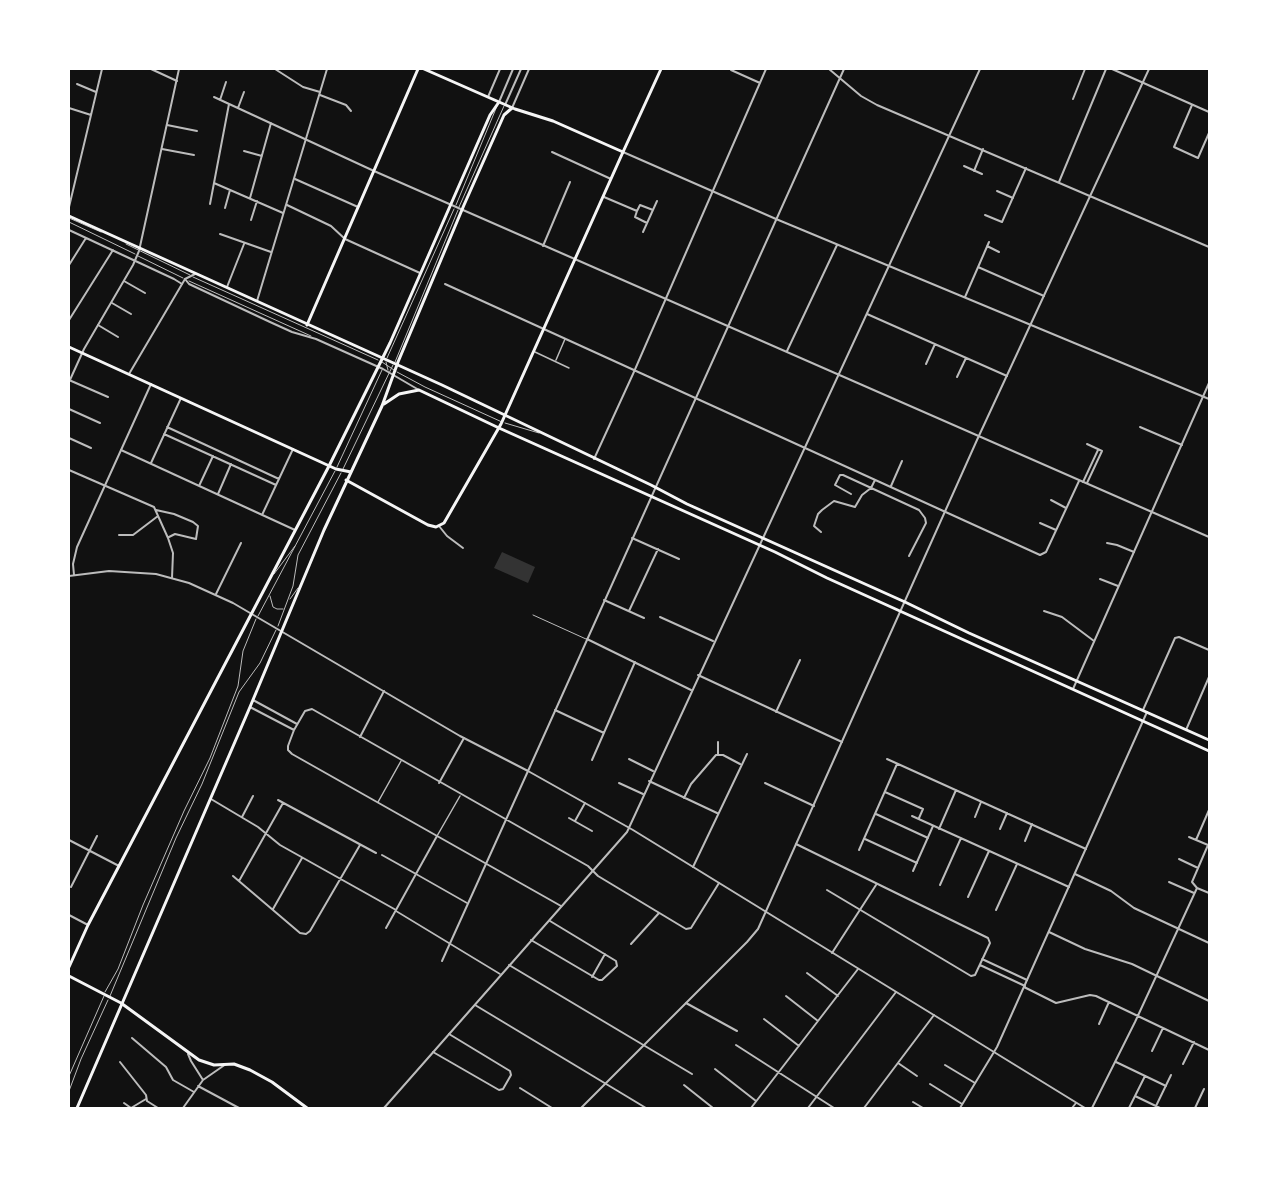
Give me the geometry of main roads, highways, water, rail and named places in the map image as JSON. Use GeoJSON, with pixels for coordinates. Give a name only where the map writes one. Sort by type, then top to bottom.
{"type":"FeatureCollection","features":[{"type":"Feature","properties":{"kind":"main road"},"geometry":{"type":"LineString","coordinates":[[307,325],[418,69]]}},
{"type":"Feature","properties":{"kind":"main road"},"geometry":{"type":"LineString","coordinates":[[424,69],[512,108],[553,121],[623,152]]}},
{"type":"Feature","properties":{"kind":"main road"},"geometry":{"type":"LineString","coordinates":[[346,480],[428,525],[439,526],[446,521],[502,422],[662,69]]}},
{"type":"Feature","properties":{"kind":"main road"},"geometry":{"type":"LineString","coordinates":[[77,1108],[346,480],[382,406],[395,373],[394,366],[457,208],[492,111],[498,102]]}},
{"type":"Feature","properties":{"kind":"main road"},"geometry":{"type":"LineString","coordinates":[[69,967],[88,925],[329,466],[421,273],[504,115],[512,108]]}},
{"type":"Feature","properties":{"kind":"main road"},"geometry":{"type":"LineString","coordinates":[[69,217],[505,415],[687,504],[1209,740]]}},
{"type":"Feature","properties":{"kind":"main road"},"geometry":{"type":"LineString","coordinates":[[69,347],[329,466],[342,471],[351,471]]}},
{"type":"Feature","properties":{"kind":"main road"},"geometry":{"type":"LineString","coordinates":[[382,406],[399,394],[419,390],[1209,751]]}},
{"type":"Feature","properties":{"kind":"main road"},"geometry":{"type":"LineString","coordinates":[[69,976],[122,1003],[188,1052],[210,1064],[236,1065],[264,1077],[307,1108]]}}]}
